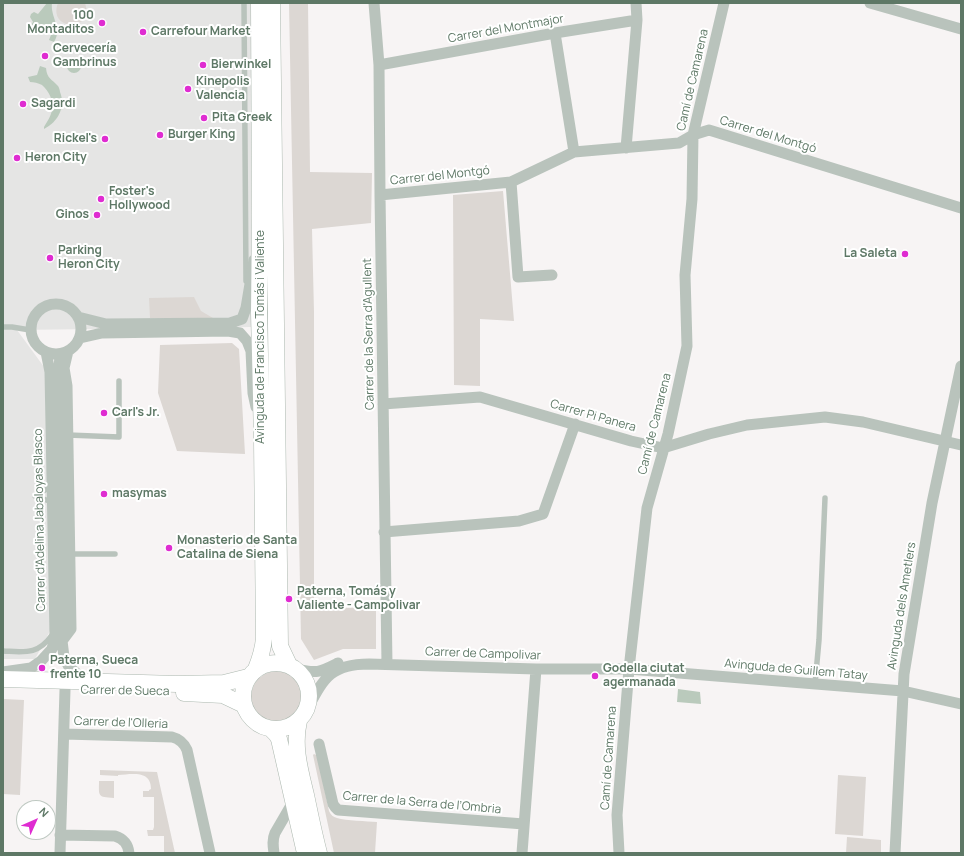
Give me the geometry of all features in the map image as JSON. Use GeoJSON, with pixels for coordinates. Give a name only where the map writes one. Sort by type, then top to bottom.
{"type":"FeatureCollection","features":[{"type":"Feature","properties":{"kind":"main road","name":"Avinguda de Francisco Tomás i Valiente"},"geometry":{"type":"LineString","coordinates":[[252,673],[261,657],[264,645],[259,312],[259,3]]}},
{"type":"Feature","properties":{"kind":"main road","name":"Avinguda de Francisco Tomás i Valiente"},"geometry":{"type":"LineString","coordinates":[[272,3],[280,646],[293,667]]}},
{"type":"Feature","properties":{"kind":"main road"},"geometry":{"type":"LineString","coordinates":[[305,853],[279,738],[272,730],[255,722],[248,714],[244,705],[244,686],[252,673],[266,664],[278,663],[293,667],[304,677],[309,687],[310,697],[297,730],[296,738],[298,759],[319,853]]}},
{"type":"Feature","properties":{"kind":"main road","name":"Carrer de Sueca"},"geometry":{"type":"LineString","coordinates":[[3,678],[177,684],[224,683],[252,673]]}},
{"type":"Feature","properties":{"kind":"main road","name":"Carrer de Sueca"},"geometry":{"type":"LineString","coordinates":[[3,688],[180,692],[224,695],[244,705]]}},
{"type":"Feature","properties":{"kind":"main road"},"geometry":{"type":"LineString","coordinates":[[272,730],[292,726],[304,714]]}},
{"type":"Feature","properties":{"kind":"street","name":"Carrer de la Serra d'Agullent"},"geometry":{"type":"LineString","coordinates":[[374,3],[379,65],[384,532],[387,664]]}},
{"type":"Feature","properties":{"kind":"street"},"geometry":{"type":"LineString","coordinates":[[626,148],[637,20],[636,3]]}},
{"type":"Feature","properties":{"kind":"street","name":"Camí de Camarena"},"geometry":{"type":"LineString","coordinates":[[619,853],[617,815],[628,669],[647,508],[668,434],[687,346],[685,276],[692,199],[693,135],[724,3]]}},
{"type":"Feature","properties":{"kind":"street"},"geometry":{"type":"LineString","coordinates":[[870,3],[961,29]]}},
{"type":"Feature","properties":{"kind":"street","name":"Carrer del Montmajor"},"geometry":{"type":"LineString","coordinates":[[379,65],[555,33],[637,20]]}},
{"type":"Feature","properties":{"kind":"street"},"geometry":{"type":"LineString","coordinates":[[555,33],[574,152]]}},
{"type":"Feature","properties":{"kind":"street","name":"Carrer del Montgó"},"geometry":{"type":"LineString","coordinates":[[380,195],[511,182],[574,152],[679,143],[693,135],[708,130],[961,208]]}},
{"type":"Feature","properties":{"kind":"street"},"geometry":{"type":"LineString","coordinates":[[511,182],[518,277],[552,275]]}},
{"type":"Feature","properties":{"kind":"street"},"geometry":{"type":"LineString","coordinates":[[78,317],[106,324],[230,323],[242,319],[246,308],[260,216]]}},
{"type":"Feature","properties":{"kind":"street"},"geometry":{"type":"LineString","coordinates":[[50,304],[61,304],[71,309],[78,317],[81,327],[80,338],[75,346],[64,353],[46,352],[38,347],[32,339],[30,330],[31,321],[42,307],[50,304]]}},
{"type":"Feature","properties":{"kind":"street"},"geometry":{"type":"LineString","coordinates":[[80,338],[102,333],[228,331],[240,333],[248,341],[251,351],[253,393],[262,440]]}},
{"type":"Feature","properties":{"kind":"street","name":"Carrer d'Adelina Jabaloyas Blasco"},"geometry":{"type":"LineString","coordinates":[[22,669],[31,668],[52,650],[54,636],[50,372],[46,352]]}},
{"type":"Feature","properties":{"kind":"street"},"geometry":{"type":"LineString","coordinates":[[62,641],[71,629],[67,386],[64,368],[64,353]]}},
{"type":"Feature","properties":{"kind":"street","name":"Carrer d'Adelina Jabaloyas Blasco"},"geometry":{"type":"LineString","coordinates":[[64,353],[59,370],[62,641],[64,656],[69,667],[80,676]]}},
{"type":"Feature","properties":{"kind":"street","name":"Avinguda dels Ametlers"},"geometry":{"type":"LineString","coordinates":[[894,853],[904,674],[930,511],[961,366]]}},
{"type":"Feature","properties":{"kind":"street","name":"Carrer Pi Panera"},"geometry":{"type":"LineString","coordinates":[[383,404],[480,397],[631,441],[663,448],[708,434],[748,425],[825,417],[863,422],[961,445]]}},
{"type":"Feature","properties":{"kind":"street"},"geometry":{"type":"LineString","coordinates":[[384,532],[519,520],[543,514],[575,424]]}},
{"type":"Feature","properties":{"kind":"street","name":"Carrer de Campolivar"},"geometry":{"type":"LineString","coordinates":[[293,667],[308,672],[318,672],[348,659],[356,659],[369,664]]}},
{"type":"Feature","properties":{"kind":"street","name":"Carrer de Campolivar"},"geometry":{"type":"LineString","coordinates":[[304,714],[317,690],[326,679],[336,671],[350,665],[387,664],[536,669],[628,669]]}},
{"type":"Feature","properties":{"kind":"street","name":"Carrer de Sueca"},"geometry":{"type":"LineString","coordinates":[[3,673],[22,669]]}},
{"type":"Feature","properties":{"kind":"street"},"geometry":{"type":"LineString","coordinates":[[522,853],[536,669]]}},
{"type":"Feature","properties":{"kind":"street","name":"Avinguda de Guillem Tatay"},"geometry":{"type":"LineString","coordinates":[[628,669],[903,691],[961,704]]}},
{"type":"Feature","properties":{"kind":"street","name":"Carrer de Sueca"},"geometry":{"type":"LineString","coordinates":[[3,673],[209,680],[213,683]]}},
{"type":"Feature","properties":{"kind":"street","name":"Carrer de l'Olleria"},"geometry":{"type":"LineString","coordinates":[[60,853],[65,690]]}},
{"type":"Feature","properties":{"kind":"street","name":"Carrer de l'Olleria"},"geometry":{"type":"LineString","coordinates":[[64,734],[172,737],[181,741],[187,750],[210,853]]}},
{"type":"Feature","properties":{"kind":"street","name":"Carrer de la Serra de l’Ombria"},"geometry":{"type":"LineString","coordinates":[[319,744],[333,804],[338,810],[524,824]]}},
{"type":"Feature","properties":{"kind":"street"},"geometry":{"type":"LineString","coordinates":[[274,853],[273,844],[275,833],[293,802]]}},
{"type":"Feature","properties":{"kind":"street"},"geometry":{"type":"LineString","coordinates":[[60,835],[115,836],[125,841],[129,853]]}},
{"type":"Feature","properties":{"kind":"lane"},"geometry":{"type":"LineString","coordinates":[[244,3],[246,308]]}},
{"type":"Feature","properties":{"kind":"lane"},"geometry":{"type":"LineString","coordinates":[[3,327],[12,326],[30,330]]}},
{"type":"Feature","properties":{"kind":"lane"},"geometry":{"type":"LineString","coordinates":[[68,435],[119,437],[119,381]]}},
{"type":"Feature","properties":{"kind":"lane"},"geometry":{"type":"LineString","coordinates":[[52,486],[35,496],[52,502]]}},
{"type":"Feature","properties":{"kind":"lane"},"geometry":{"type":"LineString","coordinates":[[815,684],[819,640],[825,498]]}},
{"type":"Feature","properties":{"kind":"lane"},"geometry":{"type":"LineString","coordinates":[[70,554],[115,554]]}},
{"type":"Feature","properties":{"kind":"lane"},"geometry":{"type":"LineString","coordinates":[[3,651],[22,652],[37,650],[47,642],[54,631]]}},
{"type":"Feature","properties":{"kind":"shaded area","name":"Heron City"},"geometry":{"type":"Polygon","coordinates":[[[3,3],[254,3],[251,174],[251,327],[17,330],[47,371],[50,631],[35,659],[3,659],[3,3]]]}},
{"type":"Feature","properties":{"kind":"shaded area"},"geometry":{"type":"Polygon","coordinates":[[[47,3],[52,3],[57,27],[54,42],[49,40],[51,35],[30,26],[33,22],[30,17],[31,14],[34,12],[38,14],[47,3]]]}},
{"type":"Feature","properties":{"kind":"shaded area"},"geometry":{"type":"Polygon","coordinates":[[[58,3],[85,3],[86,13],[83,20],[78,24],[71,25],[64,23],[59,19],[56,12],[58,3]]]}},
{"type":"Feature","properties":{"kind":"shaded area"},"geometry":{"type":"Polygon","coordinates":[[[289,3],[308,3],[310,172],[372,173],[371,223],[312,229],[314,312],[314,609],[376,607],[376,649],[343,649],[314,660],[301,639],[289,3]]]}},
{"type":"Feature","properties":{"kind":"shaded area"},"geometry":{"type":"Polygon","coordinates":[[[71,59],[77,59],[81,63],[81,69],[77,73],[71,73],[67,69],[67,63],[71,59]]]}},
{"type":"Feature","properties":{"kind":"shaded area"},"geometry":{"type":"Polygon","coordinates":[[[40,66],[46,68],[49,77],[58,87],[62,98],[60,114],[49,126],[44,129],[51,112],[52,100],[45,87],[34,82],[30,82],[28,77],[37,75],[40,66]]]}},
{"type":"Feature","properties":{"kind":"shaded area"},"geometry":{"type":"Polygon","coordinates":[[[503,191],[514,321],[480,319],[480,386],[454,385],[453,195],[503,191]]]}},
{"type":"Feature","properties":{"kind":"shaded area"},"geometry":{"type":"Polygon","coordinates":[[[194,297],[201,311],[213,318],[150,318],[149,298],[194,297]]]}},
{"type":"Feature","properties":{"kind":"shaded area"},"geometry":{"type":"Polygon","coordinates":[[[232,343],[239,349],[245,454],[177,451],[158,393],[160,345],[232,343]]]}},
{"type":"Feature","properties":{"kind":"shaded area"},"geometry":{"type":"Polygon","coordinates":[[[272,671],[282,671],[292,675],[299,682],[303,692],[303,702],[299,712],[292,719],[282,723],[272,723],[262,719],[255,712],[251,702],[251,692],[255,682],[262,675],[272,671]]]}},
{"type":"Feature","properties":{"kind":"shaded area"},"geometry":{"type":"Polygon","coordinates":[[[678,689],[700,692],[701,704],[677,702],[678,689]]]}},
{"type":"Feature","properties":{"kind":"shaded area"},"geometry":{"type":"Polygon","coordinates":[[[3,699],[24,700],[20,795],[3,794],[3,699]]]}},
{"type":"Feature","properties":{"kind":"shaded area"},"geometry":{"type":"Polygon","coordinates":[[[314,754],[318,759],[331,815],[341,819],[377,822],[375,853],[334,853],[314,754]]]}},
{"type":"Feature","properties":{"kind":"shaded area"},"geometry":{"type":"Polygon","coordinates":[[[100,770],[157,772],[175,853],[164,853],[164,836],[148,836],[147,830],[153,830],[154,827],[154,797],[143,797],[143,791],[149,791],[151,789],[148,779],[140,774],[118,776],[100,775],[100,770]]]}},
{"type":"Feature","properties":{"kind":"shaded area"},"geometry":{"type":"Polygon","coordinates":[[[838,775],[866,777],[863,836],[835,834],[838,775]]]}},
{"type":"Feature","properties":{"kind":"shaded area"},"geometry":{"type":"Polygon","coordinates":[[[99,781],[114,781],[114,798],[100,795],[99,781]]]}},
{"type":"Feature","properties":{"kind":"shaded area"},"geometry":{"type":"Polygon","coordinates":[[[847,837],[881,840],[881,853],[846,853],[847,837]]]}},
{"type":"Feature","properties":{"kind":"place","name":"100 Montaditos"},"geometry":{"type":"Point","coordinates":[102,23]}},
{"type":"Feature","properties":{"kind":"place","name":"Carrefour Market"},"geometry":{"type":"Point","coordinates":[143,32]}},
{"type":"Feature","properties":{"kind":"place","name":"Cervecería Gambrinus"},"geometry":{"type":"Point","coordinates":[45,56]}},
{"type":"Feature","properties":{"kind":"place","name":"Bierwinkel"},"geometry":{"type":"Point","coordinates":[203,65]}},
{"type":"Feature","properties":{"kind":"place","name":"Kinepolis Valencia"},"geometry":{"type":"Point","coordinates":[188,89]}},
{"type":"Feature","properties":{"kind":"place","name":"Sagardi"},"geometry":{"type":"Point","coordinates":[23,104]}},
{"type":"Feature","properties":{"kind":"place","name":"Pita Greek"},"geometry":{"type":"Point","coordinates":[204,118]}},
{"type":"Feature","properties":{"kind":"place","name":"Burger King"},"geometry":{"type":"Point","coordinates":[160,135]}},
{"type":"Feature","properties":{"kind":"place","name":"Rickel's"},"geometry":{"type":"Point","coordinates":[105,139]}},
{"type":"Feature","properties":{"kind":"place","name":"Heron City"},"geometry":{"type":"Point","coordinates":[17,158]}},
{"type":"Feature","properties":{"kind":"place","name":"Foster's Hollywood"},"geometry":{"type":"Point","coordinates":[101,199]}},
{"type":"Feature","properties":{"kind":"place","name":"Ginos"},"geometry":{"type":"Point","coordinates":[97,215]}},
{"type":"Feature","properties":{"kind":"place","name":"La Saleta"},"geometry":{"type":"Point","coordinates":[905,254]}},
{"type":"Feature","properties":{"kind":"place","name":"Parking Heron City"},"geometry":{"type":"Point","coordinates":[50,258]}},
{"type":"Feature","properties":{"kind":"place","name":"Carl's Jr."},"geometry":{"type":"Point","coordinates":[104,413]}},
{"type":"Feature","properties":{"kind":"place","name":"masymas"},"geometry":{"type":"Point","coordinates":[104,494]}},
{"type":"Feature","properties":{"kind":"place","name":"Monasterio de Santa Catalina de Siena"},"geometry":{"type":"Point","coordinates":[169,548]}},
{"type":"Feature","properties":{"kind":"place","name":"Paterna, Tomás y Valiente - Campolivar"},"geometry":{"type":"Point","coordinates":[289,599]}},
{"type":"Feature","properties":{"kind":"place","name":"Paterna, Sueca frente 10"},"geometry":{"type":"Point","coordinates":[42,668]}},
{"type":"Feature","properties":{"kind":"place","name":"Godella ciutat agermanada"},"geometry":{"type":"Point","coordinates":[595,676]}}]}
